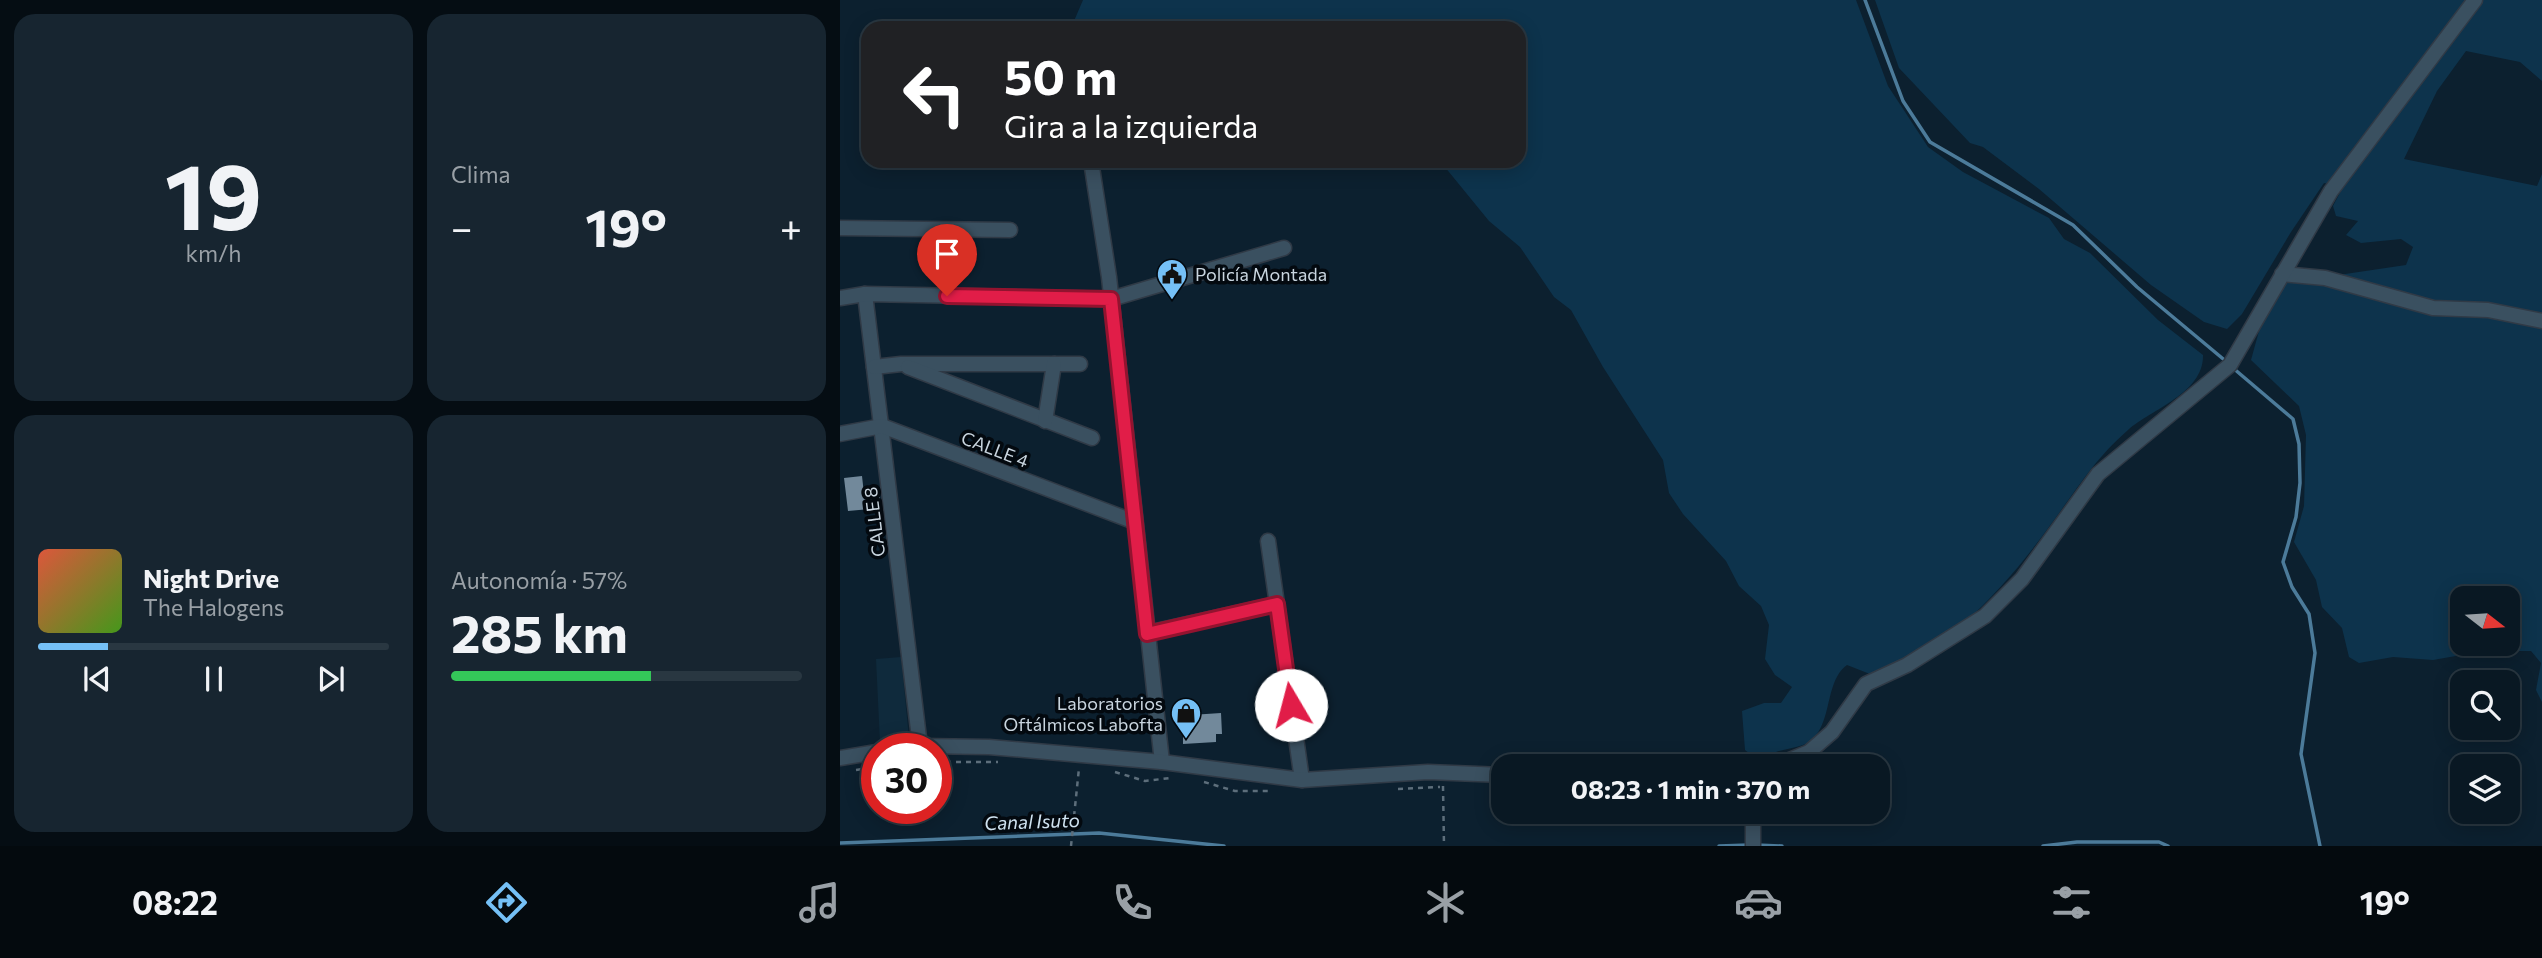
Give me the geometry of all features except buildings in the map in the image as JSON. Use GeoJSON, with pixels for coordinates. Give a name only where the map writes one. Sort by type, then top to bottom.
{"type":"FeatureCollection","features":[{"type":"Feature","properties":{"kind":"street"},"geometry":{"type":"LineString","coordinates":[[1804,754],[1832,732],[1866,684],[1906,665],[1986,616],[2022,579],[2098,474],[2230,365],[2331,191],[2475,0]]}},
{"type":"Feature","properties":{"kind":"street"},"geometry":{"type":"LineString","coordinates":[[1092,168],[1111,299],[1162,762]]}},
{"type":"Feature","properties":{"kind":"street"},"geometry":{"type":"LineString","coordinates":[[840,228],[1010,230]]}},
{"type":"Feature","properties":{"kind":"street"},"geometry":{"type":"LineString","coordinates":[[840,298],[865,294],[1111,299],[1284,248]]}},
{"type":"Feature","properties":{"kind":"street"},"geometry":{"type":"LineString","coordinates":[[2282,274],[2325,278],[2433,308],[2488,310],[2542,321]]}},
{"type":"Feature","properties":{"kind":"street","name":"CALLE 8"},"geometry":{"type":"LineString","coordinates":[[865,294],[918,733]]}},
{"type":"Feature","properties":{"kind":"street"},"geometry":{"type":"LineString","coordinates":[[874,367],[901,364],[1080,364]]}},
{"type":"Feature","properties":{"kind":"street"},"geometry":{"type":"LineString","coordinates":[[901,364],[1093,438]]}},
{"type":"Feature","properties":{"kind":"street"},"geometry":{"type":"LineString","coordinates":[[1045,421],[1054,364]]}},
{"type":"Feature","properties":{"kind":"street"},"geometry":{"type":"LineString","coordinates":[[840,434],[882,426]]}},
{"type":"Feature","properties":{"kind":"street","name":"CALLE 4"},"geometry":{"type":"LineString","coordinates":[[882,426],[1135,523]]}},
{"type":"Feature","properties":{"kind":"street"},"geometry":{"type":"LineString","coordinates":[[1268,541],[1302,780]]}},
{"type":"Feature","properties":{"kind":"street"},"geometry":{"type":"LineString","coordinates":[[1147,634],[1277,604]]}},
{"type":"Feature","properties":{"kind":"street"},"geometry":{"type":"LineString","coordinates":[[952,746],[989,747],[1162,762],[1302,780],[1443,773],[1491,775]]}},
{"type":"Feature","properties":{"kind":"street"},"geometry":{"type":"LineString","coordinates":[[840,758],[861,755]]}},
{"type":"Feature","properties":{"kind":"street"},"geometry":{"type":"LineString","coordinates":[[1753,824],[1753,846]]}},
{"type":"Feature","properties":{"kind":"path"},"geometry":{"type":"LineString","coordinates":[[1071,846],[1081,755]]}},
{"type":"Feature","properties":{"kind":"path"},"geometry":{"type":"LineString","coordinates":[[852,771],[861,770]]}},
{"type":"Feature","properties":{"kind":"path"},"geometry":{"type":"LineString","coordinates":[[1443,773],[1444,846]]}},
{"type":"Feature","properties":{"kind":"shaded area"},"geometry":{"type":"Polygon","coordinates":[[[1083,0],[1856,0],[1888,86],[1928,147],[1963,172],[2049,218],[2064,239],[2090,253],[2158,320],[2203,355],[2201,368],[2186,390],[2138,422],[2106,452],[2023,561],[1963,624],[1930,646],[1870,674],[1847,665],[1834,683],[1820,730],[1813,739],[1803,745],[1768,754],[1751,754],[1745,750],[1742,711],[1764,703],[1781,703],[1792,687],[1775,675],[1765,659],[1769,625],[1761,606],[1739,586],[1726,561],[1683,514],[1669,493],[1663,460],[1603,367],[1571,310],[1554,297],[1520,247],[1489,221],[1446,168],[1526,168],[1526,21],[1074,21],[1083,0]]]}},
{"type":"Feature","properties":{"kind":"shaded area"},"geometry":{"type":"Polygon","coordinates":[[[1875,0],[2542,0],[2542,81],[2520,62],[2466,51],[2437,91],[2404,159],[2537,186],[2542,174],[2542,702],[2536,690],[2541,663],[2531,651],[2520,651],[2520,586],[2450,586],[2450,656],[2456,656],[2433,660],[2393,657],[2359,663],[2349,657],[2342,628],[2322,607],[2316,580],[2294,542],[2304,506],[2306,435],[2299,406],[2251,360],[2259,331],[2285,283],[2406,265],[2413,247],[2401,239],[2361,243],[2346,235],[2358,221],[2336,216],[2333,206],[2343,187],[2324,183],[2242,314],[2227,329],[2204,322],[2151,285],[2039,189],[1983,147],[1970,143],[1899,68],[1875,0]]]}},
{"type":"Feature","properties":{"kind":"shaded area"},"geometry":{"type":"Polygon","coordinates":[[[901,657],[909,733],[880,733],[876,659],[901,657]]]}},
{"type":"Feature","properties":{"kind":"waterway"},"geometry":{"type":"LineString","coordinates":[[1865,0],[1903,101],[1930,142],[2073,225],[2137,287],[2228,363]]}},
{"type":"Feature","properties":{"kind":"waterway"},"geometry":{"type":"LineString","coordinates":[[2233,368],[2293,419],[2299,444],[2300,483],[2296,517],[2283,562],[2292,587],[2309,614],[2315,653],[2301,754],[2320,846]]}},
{"type":"Feature","properties":{"kind":"waterway","name":"Canal Isuto"},"geometry":{"type":"LineString","coordinates":[[840,843],[1099,833],[1224,846]]}},
{"type":"Feature","properties":{"kind":"waterway","name":"Canal Isuto"},"geometry":{"type":"LineString","coordinates":[[2043,846],[2077,842],[2159,842],[2168,846]]}},
{"type":"Feature","properties":{"kind":"waterway","name":"Canal Isuto"},"geometry":{"type":"LineString","coordinates":[[1719,846],[1749,845]]}},
{"type":"Feature","properties":{"kind":"waterway","name":"Canal Isuto"},"geometry":{"type":"LineString","coordinates":[[1756,845],[1782,846]]}},
{"type":"Feature","properties":{"kind":"place","name":"Policía Montada"},"geometry":{"type":"Point","coordinates":[1172,301]}},
{"type":"Feature","properties":{"kind":"place","name":"Laboratorios Oftálmicos Labofta"},"geometry":{"type":"Point","coordinates":[1186,740]}},
{"type":"Feature","properties":{"kind":"route"},"geometry":{"type":"LineString","coordinates":[[947,296],[1111,299],[1147,634],[1277,604],[1291,705]]}}]}
